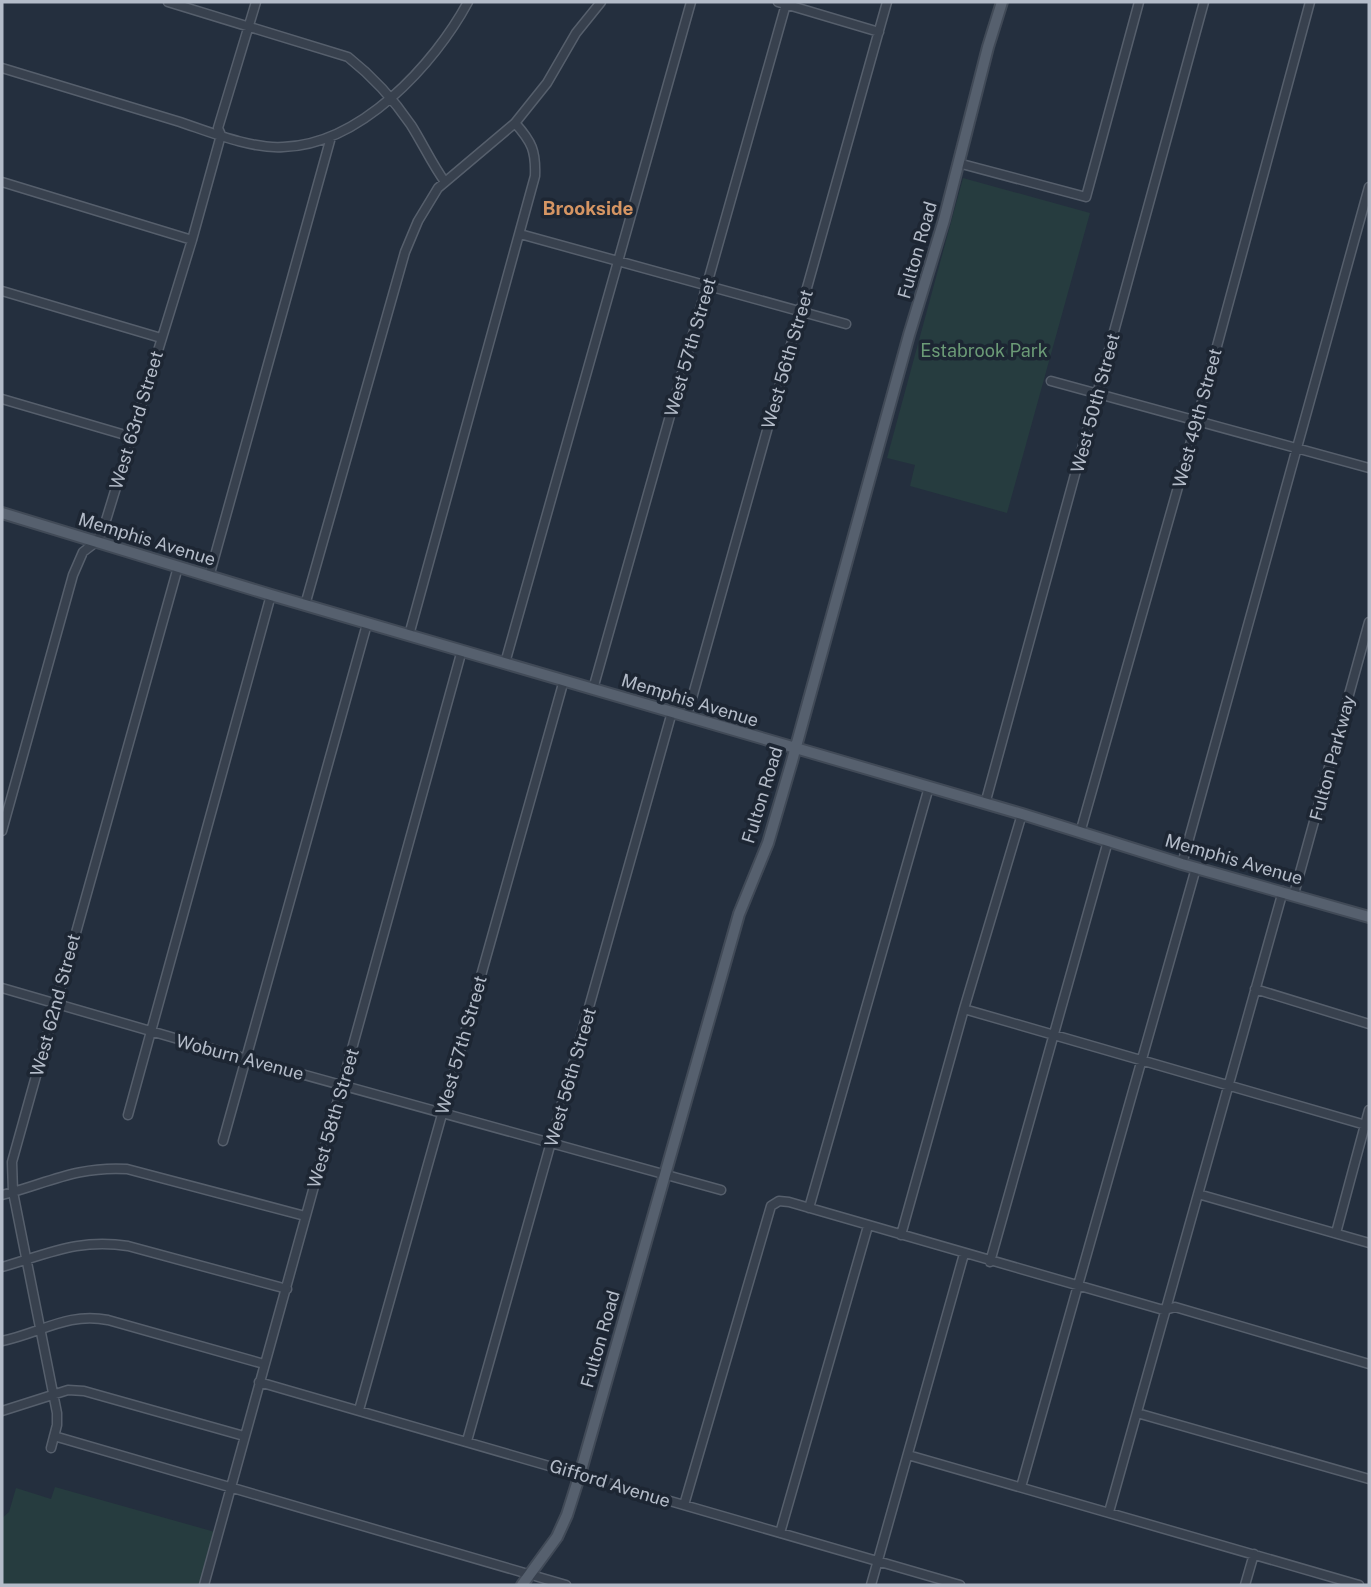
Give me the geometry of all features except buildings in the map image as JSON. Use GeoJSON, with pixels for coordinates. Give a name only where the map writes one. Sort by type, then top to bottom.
{"type":"FeatureCollection","features":[{"type":"Feature","properties":{"kind":"main road","name":"Fulton Road"},"geometry":{"type":"LineString","coordinates":[[522,1585],[557,1536],[580,1474],[738,914],[768,843],[795,749],[1002,2]]}},
{"type":"Feature","properties":{"kind":"main road","name":"Memphis Avenue"},"geometry":{"type":"LineString","coordinates":[[2,513],[305,606],[1369,917]]}},
{"type":"Feature","properties":{"kind":"street"},"geometry":{"type":"LineString","coordinates":[[168,2],[348,57],[391,98],[412,126],[445,182]]}},
{"type":"Feature","properties":{"kind":"street","name":"West 63rd Street"},"geometry":{"type":"LineString","coordinates":[[2,831],[73,575],[83,552],[96,541],[103,530],[132,437],[192,240],[221,135],[218,128],[257,2]]}},
{"type":"Feature","properties":{"kind":"street"},"geometry":{"type":"LineString","coordinates":[[2,68],[221,135],[283,148],[331,137],[391,98],[428,63],[468,2]]}},
{"type":"Feature","properties":{"kind":"street"},"geometry":{"type":"LineString","coordinates":[[305,606],[405,252],[418,221],[439,188],[515,123],[547,83],[576,33],[601,2]]}},
{"type":"Feature","properties":{"kind":"street"},"geometry":{"type":"LineString","coordinates":[[505,663],[691,2]]}},
{"type":"Feature","properties":{"kind":"street","name":"West 56th Street"},"geometry":{"type":"LineString","coordinates":[[687,716],[887,2]]}},
{"type":"Feature","properties":{"kind":"street"},"geometry":{"type":"LineString","coordinates":[[958,163],[1086,197],[1139,2]]}},
{"type":"Feature","properties":{"kind":"street","name":"West 50th Street"},"geometry":{"type":"LineString","coordinates":[[985,804],[1204,2]]}},
{"type":"Feature","properties":{"kind":"street","name":"West 49th Street"},"geometry":{"type":"LineString","coordinates":[[1080,833],[1197,420],[1310,2]]}},
{"type":"Feature","properties":{"kind":"street"},"geometry":{"type":"LineString","coordinates":[[782,3],[879,32]]}},
{"type":"Feature","properties":{"kind":"street","name":"West 57th Street"},"geometry":{"type":"LineString","coordinates":[[593,689],[706,287],[782,3]]}},
{"type":"Feature","properties":{"kind":"street"},"geometry":{"type":"LineString","coordinates":[[409,635],[535,176],[536,157],[527,136],[515,123]]}},
{"type":"Feature","properties":{"kind":"street"},"geometry":{"type":"LineString","coordinates":[[209,577],[331,137]]}},
{"type":"Feature","properties":{"kind":"street"},"geometry":{"type":"LineString","coordinates":[[2,182],[192,240]]}},
{"type":"Feature","properties":{"kind":"street"},"geometry":{"type":"LineString","coordinates":[[1182,864],[1369,187]]}},
{"type":"Feature","properties":{"kind":"street"},"geometry":{"type":"LineString","coordinates":[[520,234],[846,324]]}},
{"type":"Feature","properties":{"kind":"street"},"geometry":{"type":"LineString","coordinates":[[2,291],[161,338]]}},
{"type":"Feature","properties":{"kind":"street"},"geometry":{"type":"LineString","coordinates":[[1051,381],[1369,468]]}},
{"type":"Feature","properties":{"kind":"street"},"geometry":{"type":"LineString","coordinates":[[2,399],[132,437]]}},
{"type":"Feature","properties":{"kind":"street","name":"West 62nd Street"},"geometry":{"type":"LineString","coordinates":[[51,1448],[57,1413],[25,1261],[13,1192],[12,1162],[178,567]]}},
{"type":"Feature","properties":{"kind":"street"},"geometry":{"type":"LineString","coordinates":[[128,1115],[271,595]]}},
{"type":"Feature","properties":{"kind":"street","name":"Fulton Parkway"},"geometry":{"type":"LineString","coordinates":[[1109,1512],[1255,989],[1289,892],[1369,622]]}},
{"type":"Feature","properties":{"kind":"street"},"geometry":{"type":"LineString","coordinates":[[223,1141],[367,624]]}},
{"type":"Feature","properties":{"kind":"street","name":"West 58th Street"},"geometry":{"type":"LineString","coordinates":[[204,1585],[462,650]]}},
{"type":"Feature","properties":{"kind":"street","name":"West 57th Street"},"geometry":{"type":"LineString","coordinates":[[359,1410],[564,680]]}},
{"type":"Feature","properties":{"kind":"street","name":"West 56th Street"},"geometry":{"type":"LineString","coordinates":[[467,1441],[672,712]]}},
{"type":"Feature","properties":{"kind":"street"},"geometry":{"type":"LineString","coordinates":[[809,1208],[929,788]]}},
{"type":"Feature","properties":{"kind":"street"},"geometry":{"type":"LineString","coordinates":[[901,1235],[1022,814]]}},
{"type":"Feature","properties":{"kind":"street"},"geometry":{"type":"LineString","coordinates":[[990,1262],[1108,841]]}},
{"type":"Feature","properties":{"kind":"street"},"geometry":{"type":"LineString","coordinates":[[1021,1487],[1196,868]]}},
{"type":"Feature","properties":{"kind":"street","name":"Woburn Avenue"},"geometry":{"type":"LineString","coordinates":[[2,988],[721,1190]]}},
{"type":"Feature","properties":{"kind":"street"},"geometry":{"type":"LineString","coordinates":[[1255,989],[1369,1024]]}},
{"type":"Feature","properties":{"kind":"street"},"geometry":{"type":"LineString","coordinates":[[964,1009],[1367,1126]]}},
{"type":"Feature","properties":{"kind":"street"},"geometry":{"type":"LineString","coordinates":[[1336,1233],[1367,1126],[1369,1110]]}},
{"type":"Feature","properties":{"kind":"street"},"geometry":{"type":"LineString","coordinates":[[2,1195],[81,1170],[127,1169],[305,1216]]}},
{"type":"Feature","properties":{"kind":"street"},"geometry":{"type":"LineString","coordinates":[[1198,1194],[1369,1243]]}},
{"type":"Feature","properties":{"kind":"street"},"geometry":{"type":"LineString","coordinates":[[684,1505],[771,1206],[779,1201],[1079,1287],[1165,1310],[1175,1307],[1369,1364]]}},
{"type":"Feature","properties":{"kind":"street"},"geometry":{"type":"LineString","coordinates":[[780,1533],[868,1226]]}},
{"type":"Feature","properties":{"kind":"street"},"geometry":{"type":"LineString","coordinates":[[2,1267],[72,1246],[107,1243],[128,1246],[287,1289]]}},
{"type":"Feature","properties":{"kind":"street"},"geometry":{"type":"LineString","coordinates":[[871,1585],[964,1254]]}},
{"type":"Feature","properties":{"kind":"street"},"geometry":{"type":"LineString","coordinates":[[2,1341],[65,1320],[89,1317],[264,1364]]}},
{"type":"Feature","properties":{"kind":"street","name":"Gifford Avenue"},"geometry":{"type":"LineString","coordinates":[[259,1382],[960,1585]]}},
{"type":"Feature","properties":{"kind":"street"},"geometry":{"type":"LineString","coordinates":[[2,1411],[68,1390],[84,1391],[244,1436]]}},
{"type":"Feature","properties":{"kind":"street"},"geometry":{"type":"LineString","coordinates":[[1137,1413],[1369,1479]]}},
{"type":"Feature","properties":{"kind":"street"},"geometry":{"type":"LineString","coordinates":[[54,1436],[566,1585]]}},
{"type":"Feature","properties":{"kind":"street"},"geometry":{"type":"LineString","coordinates":[[908,1455],[1359,1585]]}},
{"type":"Feature","properties":{"kind":"street"},"geometry":{"type":"LineString","coordinates":[[1245,1585],[1254,1554]]}},
{"type":"Feature","properties":{"kind":"green space","name":"Estabrook Park"},"geometry":{"type":"Polygon","coordinates":[[[963,178],[1090,213],[1007,513],[910,486],[915,465],[887,458],[963,178]]]}},
{"type":"Feature","properties":{"kind":"green space"},"geometry":{"type":"Polygon","coordinates":[[[55,1487],[215,1532],[200,1585],[2,1585],[2,1518],[9,1512],[16,1488],[51,1499],[55,1487]]]}},
{"type":"Feature","properties":{"kind":"district","name":"Brookside"},"geometry":{"type":"Point","coordinates":[588,208]}}]}
